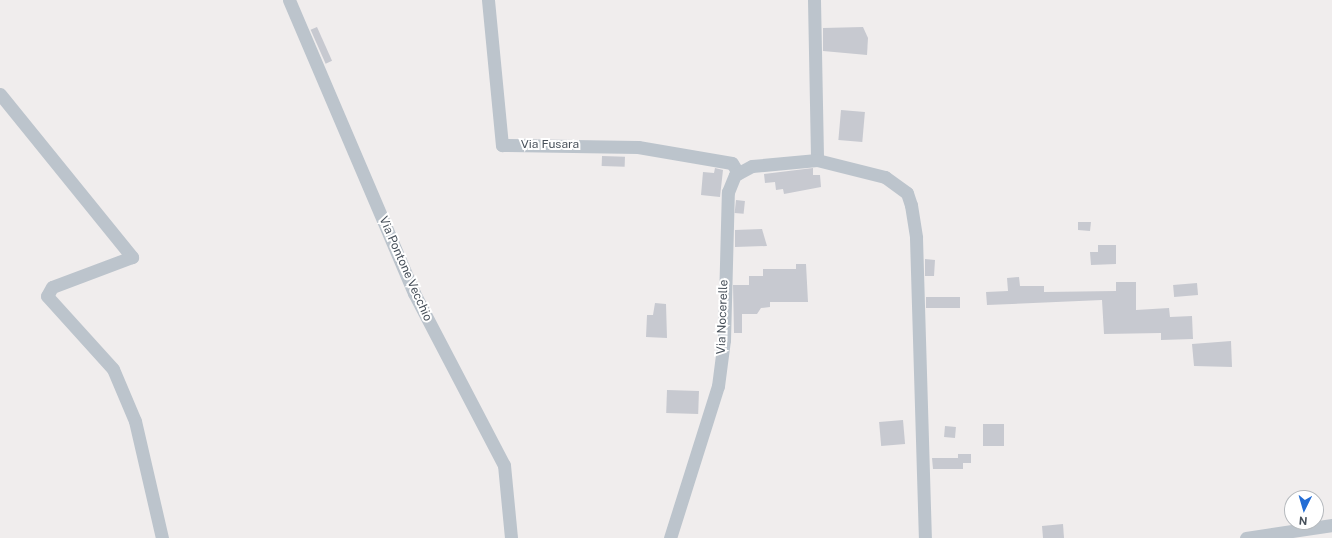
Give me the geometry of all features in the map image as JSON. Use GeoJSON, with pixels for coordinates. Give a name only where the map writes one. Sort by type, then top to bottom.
{"type":"FeatureCollection","features":[{"type":"Feature","properties":{"kind":"street","name":"Via Pontone Vecchio"},"geometry":{"type":"LineString","coordinates":[[289,0],[414,293],[504,465],[511,538]]}},
{"type":"Feature","properties":{"kind":"street","name":"Via Fusara"},"geometry":{"type":"LineString","coordinates":[[488,0],[502,145],[638,147],[732,164],[738,173]]}},
{"type":"Feature","properties":{"kind":"street"},"geometry":{"type":"LineString","coordinates":[[814,0],[817,160]]}},
{"type":"Feature","properties":{"kind":"street"},"geometry":{"type":"LineString","coordinates":[[0,94],[132,257],[52,287],[47,296],[113,369],[135,421],[162,538]]}},
{"type":"Feature","properties":{"kind":"street"},"geometry":{"type":"LineString","coordinates":[[738,173],[752,166],[817,160],[885,177],[907,193],[911,205],[916,238],[925,538]]}},
{"type":"Feature","properties":{"kind":"street","name":"Via Nocerelle"},"geometry":{"type":"LineString","coordinates":[[670,538],[718,386],[724,340],[728,192],[738,173]]}},
{"type":"Feature","properties":{"kind":"street"},"geometry":{"type":"LineString","coordinates":[[1246,538],[1332,524]]}},
{"type":"Feature","properties":{"kind":"building"},"geometry":{"type":"Polygon","coordinates":[[[317,27],[332,61],[326,64],[311,30],[317,27]]]}},
{"type":"Feature","properties":{"kind":"building"},"geometry":{"type":"Polygon","coordinates":[[[863,27],[868,38],[867,55],[823,51],[823,28],[863,27]]]}},
{"type":"Feature","properties":{"kind":"building"},"geometry":{"type":"Polygon","coordinates":[[[841,110],[865,112],[862,142],[838,140],[841,110]]]}},
{"type":"Feature","properties":{"kind":"building"},"geometry":{"type":"Polygon","coordinates":[[[602,156],[625,157],[625,167],[602,166],[602,156]]]}},
{"type":"Feature","properties":{"kind":"building"},"geometry":{"type":"Polygon","coordinates":[[[715,168],[723,170],[720,197],[701,195],[703,172],[714,173],[715,168]]]}},
{"type":"Feature","properties":{"kind":"building"},"geometry":{"type":"Polygon","coordinates":[[[813,168],[813,175],[820,175],[821,187],[784,194],[783,189],[776,190],[775,182],[765,183],[764,174],[813,168]]]}},
{"type":"Feature","properties":{"kind":"building"},"geometry":{"type":"Polygon","coordinates":[[[736,200],[745,201],[744,214],[735,213],[736,200]]]}},
{"type":"Feature","properties":{"kind":"building"},"geometry":{"type":"Polygon","coordinates":[[[1078,222],[1091,222],[1090,231],[1078,230],[1078,222]]]}},
{"type":"Feature","properties":{"kind":"building"},"geometry":{"type":"Polygon","coordinates":[[[762,229],[767,246],[735,247],[735,230],[762,229]]]}},
{"type":"Feature","properties":{"kind":"building"},"geometry":{"type":"Polygon","coordinates":[[[1098,245],[1116,245],[1116,264],[1091,265],[1090,252],[1098,252],[1098,245]]]}},
{"type":"Feature","properties":{"kind":"building"},"geometry":{"type":"Polygon","coordinates":[[[925,259],[935,260],[934,276],[925,276],[925,259]]]}},
{"type":"Feature","properties":{"kind":"building"},"geometry":{"type":"Polygon","coordinates":[[[796,264],[806,264],[808,302],[770,302],[770,307],[761,308],[757,314],[742,314],[742,333],[734,333],[733,285],[749,285],[749,276],[763,276],[763,269],[796,269],[796,264]]]}},
{"type":"Feature","properties":{"kind":"building"},"geometry":{"type":"Polygon","coordinates":[[[1019,277],[1020,286],[1044,286],[1044,292],[1116,291],[1116,282],[1136,282],[1136,310],[1169,308],[1170,317],[1192,316],[1193,339],[1161,340],[1161,333],[1104,334],[1102,300],[987,305],[986,292],[1008,291],[1007,278],[1019,277]]]}},
{"type":"Feature","properties":{"kind":"building"},"geometry":{"type":"Polygon","coordinates":[[[1197,283],[1198,295],[1174,297],[1173,285],[1197,283]]]}},
{"type":"Feature","properties":{"kind":"building"},"geometry":{"type":"Polygon","coordinates":[[[926,297],[960,297],[960,308],[926,308],[926,297]]]}},
{"type":"Feature","properties":{"kind":"building"},"geometry":{"type":"Polygon","coordinates":[[[655,303],[666,304],[667,338],[646,337],[647,315],[653,315],[655,303]]]}},
{"type":"Feature","properties":{"kind":"building"},"geometry":{"type":"Polygon","coordinates":[[[1231,341],[1232,367],[1194,366],[1192,344],[1231,341]]]}},
{"type":"Feature","properties":{"kind":"building"},"geometry":{"type":"Polygon","coordinates":[[[667,390],[699,391],[698,414],[666,413],[667,390]]]}},
{"type":"Feature","properties":{"kind":"building"},"geometry":{"type":"Polygon","coordinates":[[[903,420],[905,444],[881,446],[879,422],[903,420]]]}},
{"type":"Feature","properties":{"kind":"building"},"geometry":{"type":"Polygon","coordinates":[[[983,424],[1004,424],[1004,446],[983,446],[983,424]]]}},
{"type":"Feature","properties":{"kind":"building"},"geometry":{"type":"Polygon","coordinates":[[[945,426],[956,427],[955,438],[944,437],[945,426]]]}},
{"type":"Feature","properties":{"kind":"building"},"geometry":{"type":"Polygon","coordinates":[[[958,454],[971,454],[971,463],[963,463],[963,469],[933,469],[932,458],[958,458],[958,454]]]}},
{"type":"Feature","properties":{"kind":"building"},"geometry":{"type":"Polygon","coordinates":[[[1063,524],[1064,538],[1043,538],[1042,526],[1063,524]]]}}]}
